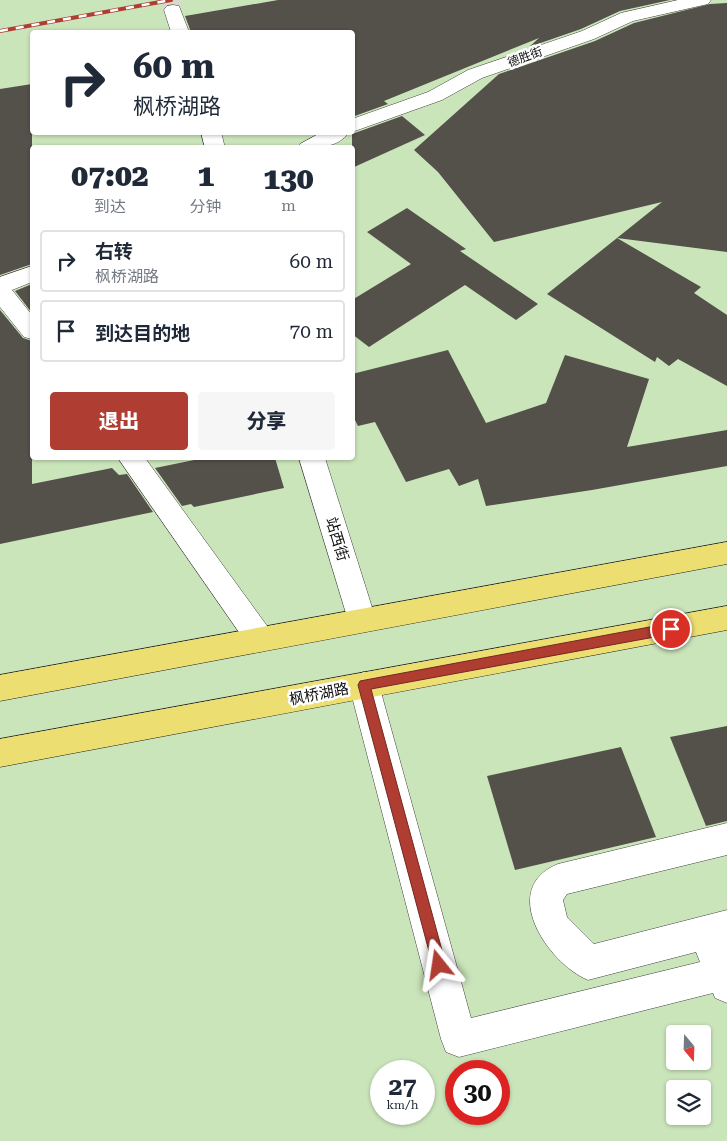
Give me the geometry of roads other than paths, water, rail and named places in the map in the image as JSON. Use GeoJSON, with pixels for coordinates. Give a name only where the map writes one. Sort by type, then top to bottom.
{"type":"FeatureCollection","features":[{"type":"Feature","properties":{"kind":"main road"},"geometry":{"type":"LineString","coordinates":[[0,688],[727,553]]}},
{"type":"Feature","properties":{"kind":"main road","name":"枫桥湖路"},"geometry":{"type":"LineString","coordinates":[[0,753],[727,618]]}},
{"type":"Feature","properties":{"kind":"street","name":"德胜街"},"geometry":{"type":"LineString","coordinates":[[355,125],[434,96],[475,74],[588,35],[627,17],[702,0]]}},
{"type":"Feature","properties":{"kind":"street"},"geometry":{"type":"LineString","coordinates":[[173,10],[179,30]]}},
{"type":"Feature","properties":{"kind":"street"},"geometry":{"type":"LineString","coordinates":[[313,145],[333,135]]}},
{"type":"Feature","properties":{"kind":"street"},"geometry":{"type":"LineString","coordinates":[[0,286],[30,275]]}},
{"type":"Feature","properties":{"kind":"street"},"geometry":{"type":"LineString","coordinates":[[0,291],[30,328]]}},
{"type":"Feature","properties":{"kind":"street"},"geometry":{"type":"LineString","coordinates":[[132,460],[260,639]]}},
{"type":"Feature","properties":{"kind":"street","name":"站西街"},"geometry":{"type":"LineString","coordinates":[[313,460],[362,620]]}},
{"type":"Feature","properties":{"kind":"street"},"geometry":{"type":"LineString","coordinates":[[364,685],[459,1039],[725,980],[716,929],[588,963],[552,926],[545,895],[558,880],[727,840]]}},
{"type":"Feature","properties":{"kind":"tunnel"},"geometry":{"type":"LineString","coordinates":[[170,0],[173,10]]}},
{"type":"Feature","properties":{"kind":"railway"},"geometry":{"type":"LineString","coordinates":[[0,31],[171,0]]}}]}
